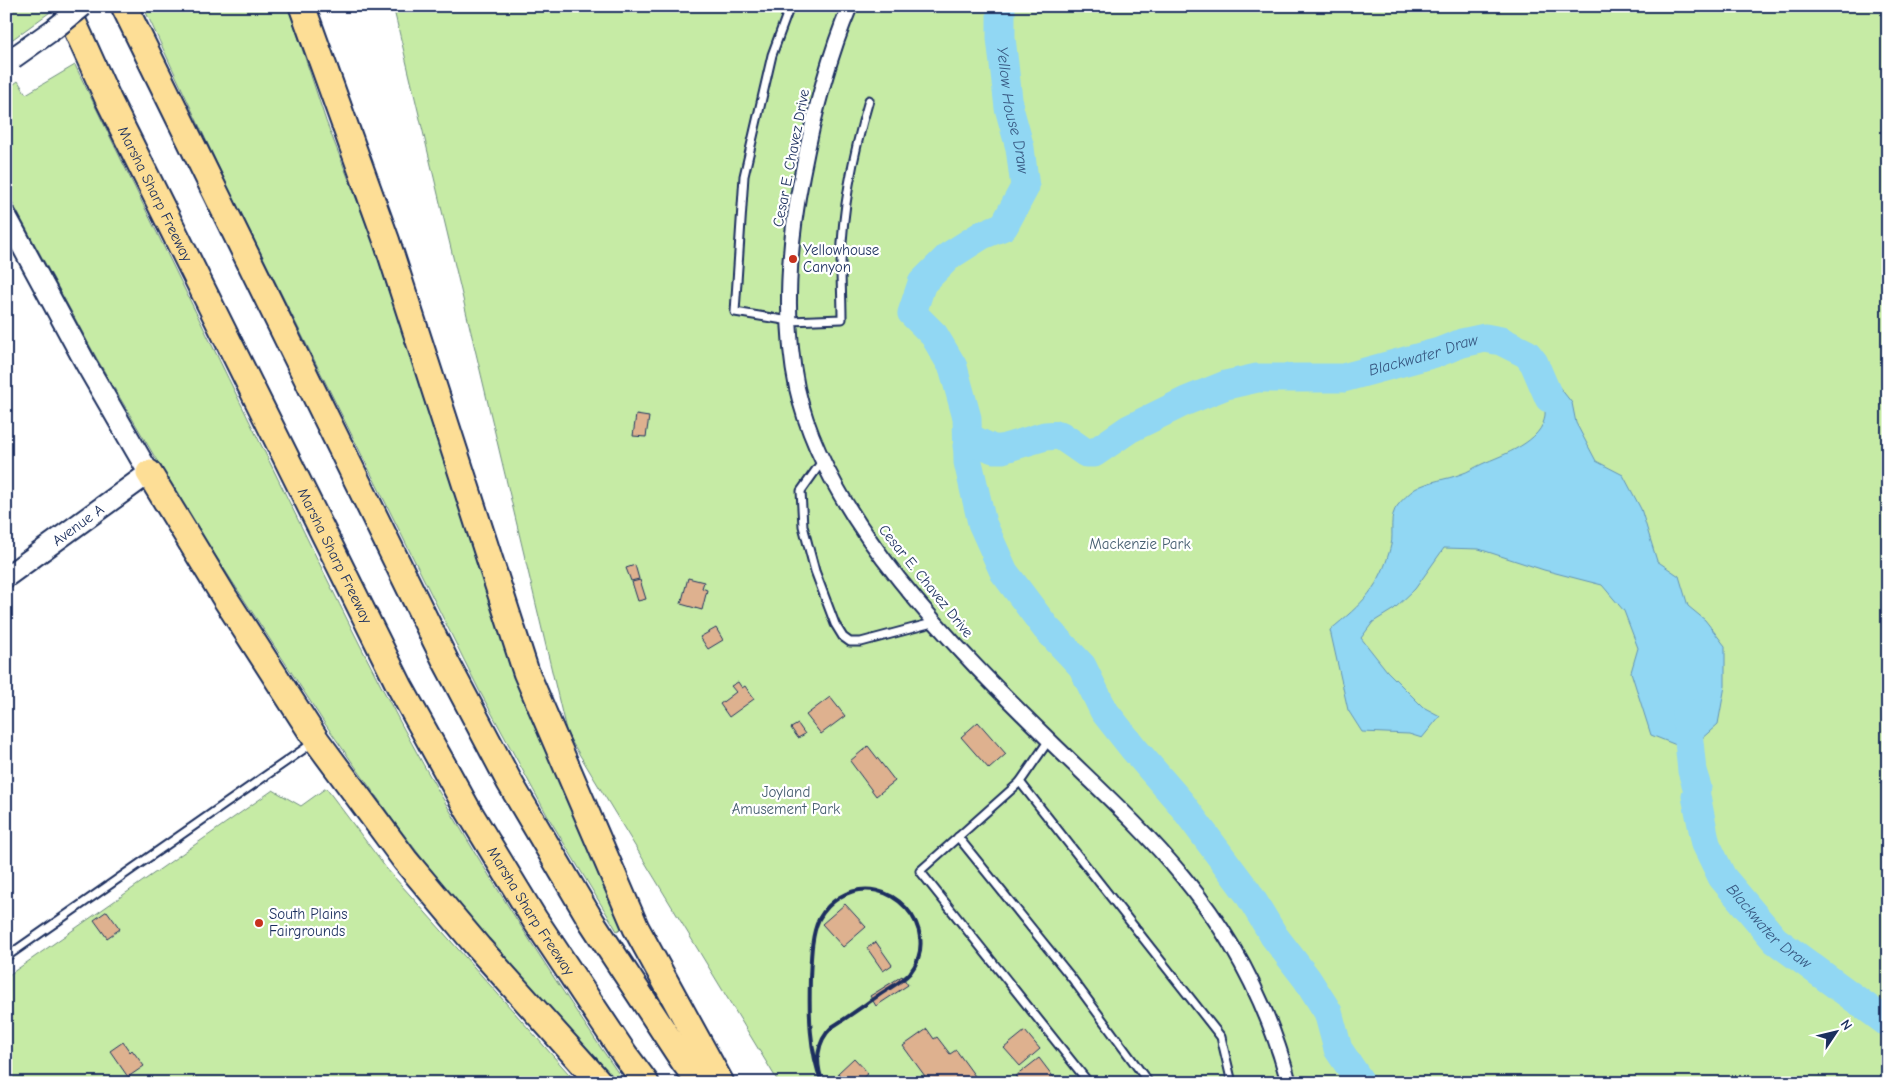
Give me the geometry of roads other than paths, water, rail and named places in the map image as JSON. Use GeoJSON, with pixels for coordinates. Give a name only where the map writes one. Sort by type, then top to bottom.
{"type":"FeatureCollection","features":[{"type":"Feature","properties":{"kind":"highway","name":"Marsha Sharp Freeway"},"geometry":{"type":"LineString","coordinates":[[66,6],[108,98],[400,687],[468,810],[535,920],[625,1055],[646,1083]]}},
{"type":"Feature","properties":{"kind":"highway"},"geometry":{"type":"LineString","coordinates":[[124,6],[446,662],[510,783],[592,922],[700,1083]]}},
{"type":"Feature","properties":{"kind":"highway"},"geometry":{"type":"LineString","coordinates":[[302,6],[387,242],[526,672],[636,928],[721,1083]]}},
{"type":"Feature","properties":{"kind":"highway"},"geometry":{"type":"LineString","coordinates":[[149,473],[225,598],[317,741],[405,860],[479,948],[600,1083]]}},
{"type":"Feature","properties":{"kind":"main road"},"geometry":{"type":"LineString","coordinates":[[10,61],[84,6]]}},
{"type":"Feature","properties":{"kind":"main road"},"geometry":{"type":"LineString","coordinates":[[6,216],[86,364],[149,473]]}},
{"type":"Feature","properties":{"kind":"main road","name":"Avenue A"},"geometry":{"type":"LineString","coordinates":[[6,577],[149,473]]}},
{"type":"Feature","properties":{"kind":"street","name":"Cesar E. Chavez Drive"},"geometry":{"type":"LineString","coordinates":[[850,6],[823,82],[800,182],[792,232],[790,321],[793,360],[798,389],[807,422],[823,460],[844,500],[895,574],[936,622],[1049,740],[1153,844],[1183,877],[1204,905],[1235,953],[1264,1010],[1280,1049],[1289,1083]]}},
{"type":"Feature","properties":{"kind":"lane"},"geometry":{"type":"LineString","coordinates":[[790,6],[772,55],[744,176],[735,312],[790,321],[842,320],[841,266],[844,220],[859,134],[869,100]]}},
{"type":"Feature","properties":{"kind":"lane"},"geometry":{"type":"LineString","coordinates":[[823,460],[801,491],[802,526],[815,571],[835,624],[842,637],[850,642],[860,642],[936,622]]}},
{"type":"Feature","properties":{"kind":"lane"},"geometry":{"type":"LineString","coordinates":[[1049,740],[1020,782],[920,871],[1089,1083]]}},
{"type":"Feature","properties":{"kind":"lane"},"geometry":{"type":"LineString","coordinates":[[6,957],[317,741]]}},
{"type":"Feature","properties":{"kind":"lane"},"geometry":{"type":"LineString","coordinates":[[1020,782],[1221,1037],[1232,1083]]}},
{"type":"Feature","properties":{"kind":"lane"},"geometry":{"type":"LineString","coordinates":[[958,837],[1071,978],[1149,1083]]}},
{"type":"Feature","properties":{"kind":"water"},"geometry":{"type":"Polygon","coordinates":[[[1534,363],[1542,365],[1572,403],[1576,423],[1596,461],[1623,475],[1641,509],[1657,561],[1679,576],[1688,606],[1705,620],[1725,646],[1725,686],[1718,724],[1689,750],[1651,735],[1631,672],[1638,648],[1624,611],[1602,585],[1544,570],[1479,549],[1444,548],[1415,589],[1394,609],[1373,622],[1361,638],[1387,671],[1423,707],[1440,716],[1422,738],[1409,734],[1362,732],[1348,710],[1330,630],[1361,603],[1376,583],[1387,560],[1391,545],[1393,514],[1406,497],[1421,486],[1464,473],[1510,452],[1537,433],[1543,424],[1545,408],[1534,363]]]}},
{"type":"Feature","properties":{"kind":"waterway","name":"Yellow House Draw"},"geometry":{"type":"LineString","coordinates":[[1001,6],[1001,38],[1009,108],[1020,148],[1025,187],[1004,226],[982,235],[949,256],[922,283],[912,313],[934,335],[953,367],[967,418],[968,462],[982,523],[1004,572],[1046,628],[1082,666],[1104,711],[1180,802],[1248,893],[1274,936],[1307,979],[1328,1012],[1338,1049],[1361,1083]]}},
{"type":"Feature","properties":{"kind":"waterway","name":"Blackwater Draw"},"geometry":{"type":"LineString","coordinates":[[967,446],[976,441],[993,449],[1002,449],[1045,436],[1060,435],[1086,453],[1094,453],[1129,429],[1186,401],[1226,385],[1257,378],[1343,378],[1485,338],[1501,341],[1527,354],[1534,363],[1549,398]]}},
{"type":"Feature","properties":{"kind":"waterway","name":"Blackwater Draw"},"geometry":{"type":"LineString","coordinates":[[1686,712],[1692,771],[1697,787]]}},
{"type":"Feature","properties":{"kind":"waterway","name":"Blackwater Draw"},"geometry":{"type":"LineString","coordinates":[[1696,796],[1706,844],[1722,877],[1775,940],[1888,1023]]}},
{"type":"Feature","properties":{"kind":"railway"},"geometry":{"type":"LineString","coordinates":[[822,1083],[812,1044],[810,1018],[811,955],[816,926],[826,909],[840,897],[858,890],[876,891],[893,897],[906,908],[916,922],[920,939],[919,956],[910,973],[903,979],[832,1027],[827,1033],[818,1053],[820,1075],[823,1083]]}},
{"type":"Feature","properties":{"kind":"place","name":"Yellowhouse Canyon"},"geometry":{"type":"Point","coordinates":[793,259]}},
{"type":"Feature","properties":{"kind":"place","name":"South Plains Fairgrounds"},"geometry":{"type":"Point","coordinates":[259,923]}},
{"type":"Feature","properties":{"kind":"park label","name":"Mackenzie Park"},"geometry":{"type":"Point","coordinates":[1140,544]}},
{"type":"Feature","properties":{"kind":"park label","name":"Joyland Amusement Park"},"geometry":{"type":"Point","coordinates":[786,800]}}]}
